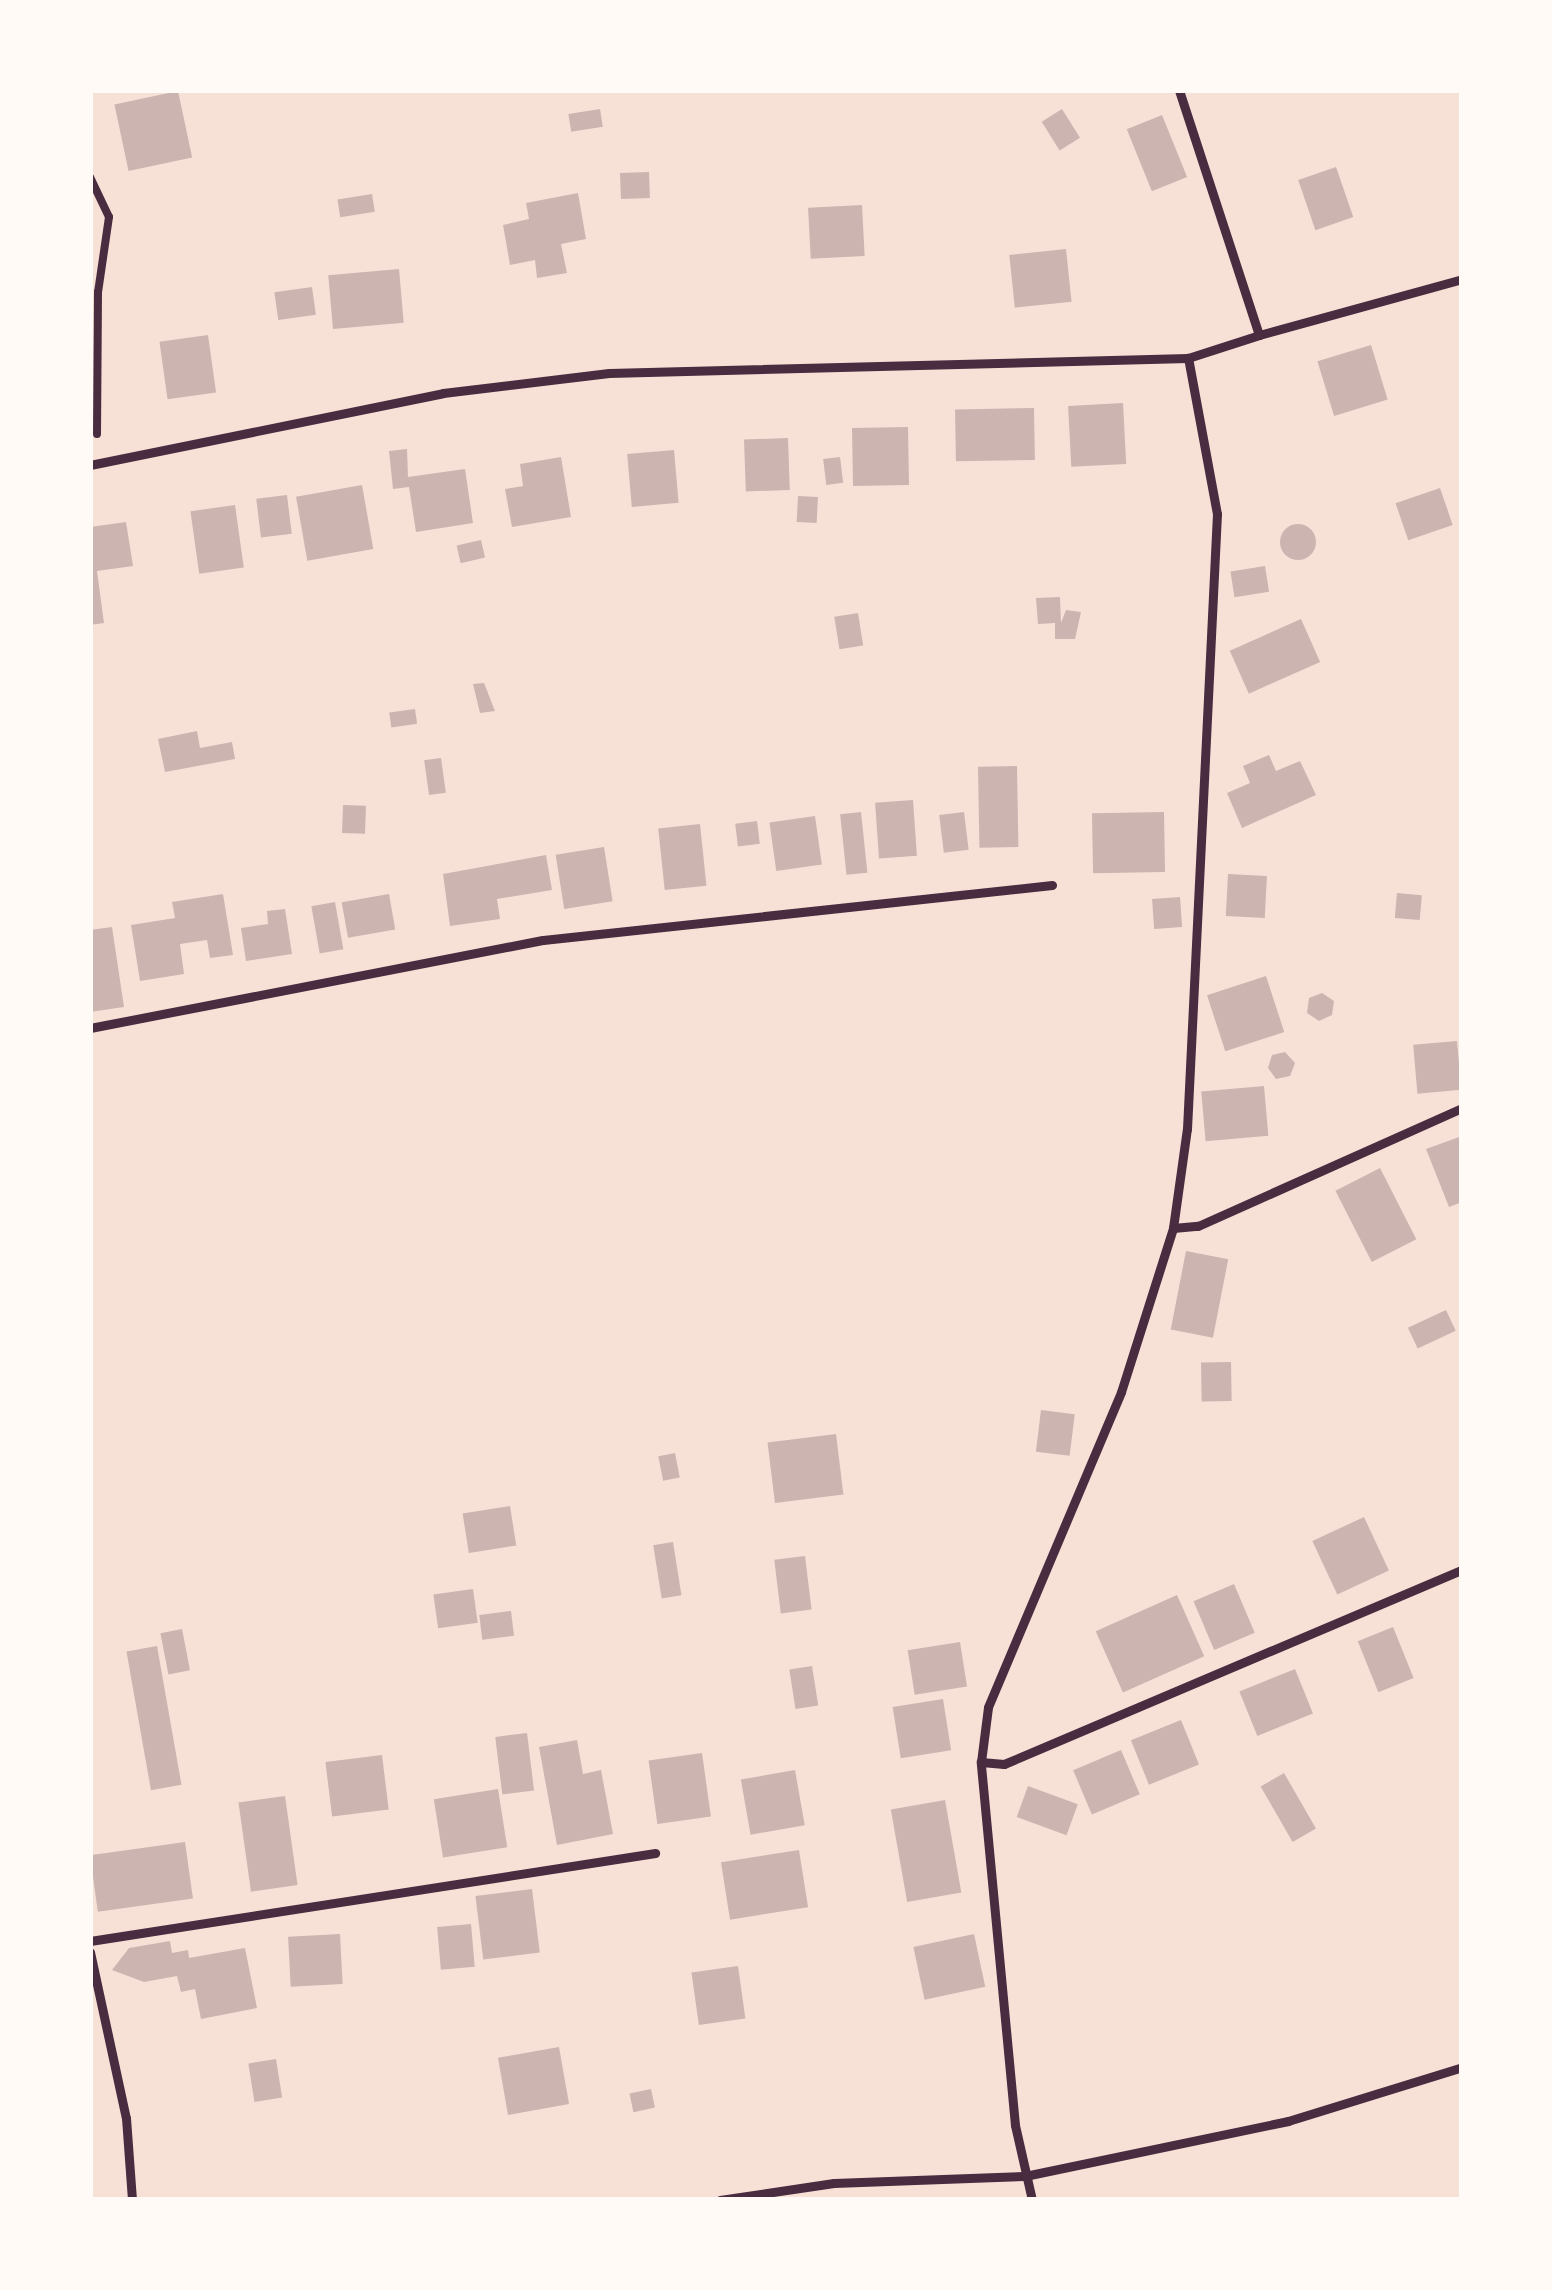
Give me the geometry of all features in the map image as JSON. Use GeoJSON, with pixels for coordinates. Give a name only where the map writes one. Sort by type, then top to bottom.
{"type":"FeatureCollection","features":[{"type":"Feature","properties":{"kind":"lane"},"geometry":{"type":"LineString","coordinates":[[1179,90],[1259,334]]}},
{"type":"Feature","properties":{"kind":"lane"},"geometry":{"type":"LineString","coordinates":[[94,464],[421,396],[609,374],[1188,358],[1462,279]]}},
{"type":"Feature","properties":{"kind":"lane"},"geometry":{"type":"LineString","coordinates":[[1032,2200],[1024,2176],[981,1762],[988,1707],[1121,1392],[1173,1228],[1187,1129],[1217,537],[1188,358]]}},
{"type":"Feature","properties":{"kind":"lane"},"geometry":{"type":"LineString","coordinates":[[90,1028],[543,940],[1052,885]]}},
{"type":"Feature","properties":{"kind":"lane"},"geometry":{"type":"LineString","coordinates":[[1173,1228],[1198,1226],[1462,1108]]}},
{"type":"Feature","properties":{"kind":"lane"},"geometry":{"type":"LineString","coordinates":[[981,1762],[1004,1764],[1462,1570]]}},
{"type":"Feature","properties":{"kind":"lane"},"geometry":{"type":"LineString","coordinates":[[90,1940],[655,1853]]}},
{"type":"Feature","properties":{"kind":"lane"},"geometry":{"type":"LineString","coordinates":[[90,1952],[126,2118],[131,2200]]}},
{"type":"Feature","properties":{"kind":"lane"},"geometry":{"type":"LineString","coordinates":[[720,2200],[893,2178],[1024,2176],[1288,2121],[1462,2067]]}},
{"type":"Feature","properties":{"kind":"path"},"geometry":{"type":"LineString","coordinates":[[90,177],[109,217],[98,292],[94,464]]}},
{"type":"Feature","properties":{"kind":"building"},"geometry":{"type":"Polygon","coordinates":[[[178,91],[192,158],[129,171],[114,105],[178,91]]]}},
{"type":"Feature","properties":{"kind":"building"},"geometry":{"type":"Polygon","coordinates":[[[600,109],[603,127],[571,132],[568,114],[600,109]]]}},
{"type":"Feature","properties":{"kind":"building"},"geometry":{"type":"Polygon","coordinates":[[[1062,109],[1080,138],[1060,151],[1042,122],[1062,109]]]}},
{"type":"Feature","properties":{"kind":"building"},"geometry":{"type":"Polygon","coordinates":[[[1162,115],[1187,177],[1152,191],[1127,129],[1162,115]]]}},
{"type":"Feature","properties":{"kind":"building"},"geometry":{"type":"Polygon","coordinates":[[[1336,167],[1353,217],[1315,230],[1298,180],[1336,167]]]}},
{"type":"Feature","properties":{"kind":"building"},"geometry":{"type":"Polygon","coordinates":[[[649,172],[650,198],[621,199],[620,173],[649,172]]]}},
{"type":"Feature","properties":{"kind":"building"},"geometry":{"type":"Polygon","coordinates":[[[578,193],[586,239],[561,244],[567,273],[537,278],[535,260],[510,265],[503,225],[529,219],[526,203],[578,193]]]}},
{"type":"Feature","properties":{"kind":"building"},"geometry":{"type":"Polygon","coordinates":[[[372,194],[375,212],[340,217],[337,199],[372,194]]]}},
{"type":"Feature","properties":{"kind":"building"},"geometry":{"type":"Polygon","coordinates":[[[862,205],[865,256],[811,259],[808,208],[862,205]]]}},
{"type":"Feature","properties":{"kind":"building"},"geometry":{"type":"Polygon","coordinates":[[[1066,249],[1072,302],[1015,308],[1009,255],[1066,249]]]}},
{"type":"Feature","properties":{"kind":"building"},"geometry":{"type":"Polygon","coordinates":[[[399,269],[404,323],[333,329],[328,275],[399,269]]]}},
{"type":"Feature","properties":{"kind":"building"},"geometry":{"type":"Polygon","coordinates":[[[312,287],[316,315],[278,320],[274,292],[312,287]]]}},
{"type":"Feature","properties":{"kind":"building"},"geometry":{"type":"Polygon","coordinates":[[[208,335],[216,392],[168,399],[159,342],[208,335]]]}},
{"type":"Feature","properties":{"kind":"building"},"geometry":{"type":"Polygon","coordinates":[[[1371,345],[1388,400],[1334,416],[1317,361],[1371,345]]]}},
{"type":"Feature","properties":{"kind":"building"},"geometry":{"type":"Polygon","coordinates":[[[1123,403],[1126,464],[1071,467],[1068,406],[1123,403]]]}},
{"type":"Feature","properties":{"kind":"building"},"geometry":{"type":"Polygon","coordinates":[[[1034,408],[1035,460],[956,461],[955,409],[1034,408]]]}},
{"type":"Feature","properties":{"kind":"building"},"geometry":{"type":"Polygon","coordinates":[[[908,427],[909,485],[853,486],[852,428],[908,427]]]}},
{"type":"Feature","properties":{"kind":"building"},"geometry":{"type":"Polygon","coordinates":[[[788,438],[790,490],[746,492],[744,440],[788,438]]]}},
{"type":"Feature","properties":{"kind":"building"},"geometry":{"type":"Polygon","coordinates":[[[407,449],[408,477],[465,469],[473,523],[416,532],[409,487],[393,489],[389,451],[407,449]]]}},
{"type":"Feature","properties":{"kind":"building"},"geometry":{"type":"Polygon","coordinates":[[[674,450],[679,503],[632,507],[627,454],[674,450]]]}},
{"type":"Feature","properties":{"kind":"building"},"geometry":{"type":"Polygon","coordinates":[[[561,457],[571,517],[512,527],[505,489],[523,486],[520,464],[561,457]]]}},
{"type":"Feature","properties":{"kind":"building"},"geometry":{"type":"Polygon","coordinates":[[[840,457],[843,483],[826,485],[823,459],[840,457]]]}},
{"type":"Feature","properties":{"kind":"building"},"geometry":{"type":"Polygon","coordinates":[[[362,485],[373,549],[307,561],[296,497],[362,485]]]}},
{"type":"Feature","properties":{"kind":"building"},"geometry":{"type":"Polygon","coordinates":[[[1440,488],[1453,525],[1408,540],[1396,503],[1440,488]]]}},
{"type":"Feature","properties":{"kind":"building"},"geometry":{"type":"Polygon","coordinates":[[[287,495],[292,534],[261,537],[256,499],[287,495]]]}},
{"type":"Feature","properties":{"kind":"building"},"geometry":{"type":"Polygon","coordinates":[[[798,496],[818,497],[817,523],[797,522],[798,496]]]}},
{"type":"Feature","properties":{"kind":"building"},"geometry":{"type":"Polygon","coordinates":[[[235,505],[244,567],[199,574],[190,511],[235,505]]]}},
{"type":"Feature","properties":{"kind":"building"},"geometry":{"type":"Polygon","coordinates":[[[126,522],[133,566],[97,571],[104,623],[90,625],[90,527],[126,522]]]}},
{"type":"Feature","properties":{"kind":"building"},"geometry":{"type":"Polygon","coordinates":[[[1298,524],[1311,529],[1316,542],[1311,555],[1298,560],[1285,555],[1280,542],[1285,529],[1298,524]]]}},
{"type":"Feature","properties":{"kind":"building"},"geometry":{"type":"Polygon","coordinates":[[[481,540],[485,558],[461,563],[457,546],[481,540]]]}},
{"type":"Feature","properties":{"kind":"building"},"geometry":{"type":"Polygon","coordinates":[[[1265,566],[1269,592],[1234,597],[1230,571],[1265,566]]]}},
{"type":"Feature","properties":{"kind":"building"},"geometry":{"type":"Polygon","coordinates":[[[1060,597],[1061,623],[1066,610],[1081,612],[1075,639],[1055,639],[1055,623],[1038,624],[1036,598],[1060,597]]]}},
{"type":"Feature","properties":{"kind":"building"},"geometry":{"type":"Polygon","coordinates":[[[858,613],[863,646],[839,649],[834,617],[858,613]]]}},
{"type":"Feature","properties":{"kind":"building"},"geometry":{"type":"Polygon","coordinates":[[[1301,619],[1320,662],[1249,694],[1230,651],[1301,619]]]}},
{"type":"Feature","properties":{"kind":"building"},"geometry":{"type":"Polygon","coordinates":[[[484,683],[495,711],[480,713],[473,684],[484,683]]]}},
{"type":"Feature","properties":{"kind":"building"},"geometry":{"type":"Polygon","coordinates":[[[415,709],[417,724],[391,727],[389,713],[415,709]]]}},
{"type":"Feature","properties":{"kind":"building"},"geometry":{"type":"Polygon","coordinates":[[[197,731],[200,748],[232,742],[235,759],[165,772],[158,739],[197,731]]]}},
{"type":"Feature","properties":{"kind":"building"},"geometry":{"type":"Polygon","coordinates":[[[1269,755],[1276,771],[1300,761],[1316,795],[1242,828],[1227,793],[1250,783],[1243,766],[1269,755]]]}},
{"type":"Feature","properties":{"kind":"building"},"geometry":{"type":"Polygon","coordinates":[[[441,758],[446,793],[429,795],[424,760],[441,758]]]}},
{"type":"Feature","properties":{"kind":"building"},"geometry":{"type":"Polygon","coordinates":[[[1017,766],[1018,847],[979,848],[978,767],[1017,766]]]}},
{"type":"Feature","properties":{"kind":"building"},"geometry":{"type":"Polygon","coordinates":[[[913,800],[917,856],[879,859],[875,803],[913,800]]]}},
{"type":"Feature","properties":{"kind":"building"},"geometry":{"type":"Polygon","coordinates":[[[343,805],[366,806],[365,834],[342,833],[343,805]]]}},
{"type":"Feature","properties":{"kind":"building"},"geometry":{"type":"Polygon","coordinates":[[[861,812],[867,873],[846,875],[840,814],[861,812]]]}},
{"type":"Feature","properties":{"kind":"building"},"geometry":{"type":"Polygon","coordinates":[[[964,812],[969,850],[944,853],[939,815],[964,812]]]}},
{"type":"Feature","properties":{"kind":"building"},"geometry":{"type":"Polygon","coordinates":[[[1164,812],[1165,872],[1093,873],[1092,813],[1164,812]]]}},
{"type":"Feature","properties":{"kind":"building"},"geometry":{"type":"Polygon","coordinates":[[[815,816],[822,865],[776,871],[769,822],[815,816]]]}},
{"type":"Feature","properties":{"kind":"building"},"geometry":{"type":"Polygon","coordinates":[[[757,821],[760,844],[738,847],[735,824],[757,821]]]}},
{"type":"Feature","properties":{"kind":"building"},"geometry":{"type":"Polygon","coordinates":[[[700,824],[706,886],[665,890],[658,828],[700,824]]]}},
{"type":"Feature","properties":{"kind":"building"},"geometry":{"type":"Polygon","coordinates":[[[604,847],[613,901],[564,909],[556,855],[604,847]]]}},
{"type":"Feature","properties":{"kind":"building"},"geometry":{"type":"Polygon","coordinates":[[[546,855],[552,890],[497,899],[500,919],[450,926],[443,874],[546,855]]]}},
{"type":"Feature","properties":{"kind":"building"},"geometry":{"type":"Polygon","coordinates":[[[1228,874],[1267,876],[1265,918],[1226,916],[1228,874]]]}},
{"type":"Feature","properties":{"kind":"building"},"geometry":{"type":"Polygon","coordinates":[[[1397,893],[1422,895],[1420,920],[1395,918],[1397,893]]]}},
{"type":"Feature","properties":{"kind":"building"},"geometry":{"type":"Polygon","coordinates":[[[223,894],[233,955],[210,958],[207,940],[180,944],[184,974],[140,981],[131,925],[175,918],[172,902],[223,894]]]}},
{"type":"Feature","properties":{"kind":"building"},"geometry":{"type":"Polygon","coordinates":[[[389,894],[395,929],[348,938],[342,902],[389,894]]]}},
{"type":"Feature","properties":{"kind":"building"},"geometry":{"type":"Polygon","coordinates":[[[1180,897],[1182,927],[1154,929],[1152,899],[1180,897]]]}},
{"type":"Feature","properties":{"kind":"building"},"geometry":{"type":"Polygon","coordinates":[[[335,902],[343,949],[320,953],[311,906],[335,902]]]}},
{"type":"Feature","properties":{"kind":"building"},"geometry":{"type":"Polygon","coordinates":[[[285,909],[292,954],[246,961],[241,928],[268,924],[267,911],[285,909]]]}},
{"type":"Feature","properties":{"kind":"building"},"geometry":{"type":"Polygon","coordinates":[[[112,927],[124,1007],[90,1012],[90,930],[112,927]]]}},
{"type":"Feature","properties":{"kind":"building"},"geometry":{"type":"Polygon","coordinates":[[[1266,976],[1284,1032],[1225,1051],[1207,995],[1266,976]]]}},
{"type":"Feature","properties":{"kind":"building"},"geometry":{"type":"Polygon","coordinates":[[[1322,993],[1334,1001],[1332,1015],[1319,1021],[1307,1013],[1309,998],[1322,993]]]}},
{"type":"Feature","properties":{"kind":"building"},"geometry":{"type":"Polygon","coordinates":[[[1457,1041],[1461,1090],[1417,1094],[1413,1045],[1457,1041]]]}},
{"type":"Feature","properties":{"kind":"building"},"geometry":{"type":"Polygon","coordinates":[[[1285,1052],[1295,1063],[1290,1076],[1276,1079],[1268,1068],[1272,1055],[1285,1052]]]}},
{"type":"Feature","properties":{"kind":"building"},"geometry":{"type":"Polygon","coordinates":[[[1264,1086],[1268,1136],[1206,1141],[1201,1091],[1264,1086]]]}},
{"type":"Feature","properties":{"kind":"building"},"geometry":{"type":"Polygon","coordinates":[[[1462,1136],[1462,1202],[1449,1207],[1426,1149],[1462,1136]]]}},
{"type":"Feature","properties":{"kind":"building"},"geometry":{"type":"Polygon","coordinates":[[[1380,1168],[1416,1239],[1372,1262],[1335,1191],[1380,1168]]]}},
{"type":"Feature","properties":{"kind":"building"},"geometry":{"type":"Polygon","coordinates":[[[1186,1251],[1228,1259],[1213,1338],[1171,1330],[1186,1251]]]}},
{"type":"Feature","properties":{"kind":"building"},"geometry":{"type":"Polygon","coordinates":[[[1446,1310],[1456,1331],[1418,1349],[1408,1328],[1446,1310]]]}},
{"type":"Feature","properties":{"kind":"building"},"geometry":{"type":"Polygon","coordinates":[[[1231,1362],[1232,1401],[1202,1402],[1201,1363],[1231,1362]]]}},
{"type":"Feature","properties":{"kind":"building"},"geometry":{"type":"Polygon","coordinates":[[[1041,1410],[1075,1414],[1070,1456],[1036,1452],[1041,1410]]]}},
{"type":"Feature","properties":{"kind":"building"},"geometry":{"type":"Polygon","coordinates":[[[836,1434],[843,1495],[775,1503],[768,1442],[836,1434]]]}},
{"type":"Feature","properties":{"kind":"building"},"geometry":{"type":"Polygon","coordinates":[[[675,1453],[680,1478],[663,1481],[658,1456],[675,1453]]]}},
{"type":"Feature","properties":{"kind":"building"},"geometry":{"type":"Polygon","coordinates":[[[510,1506],[516,1546],[469,1553],[463,1514],[510,1506]]]}},
{"type":"Feature","properties":{"kind":"building"},"geometry":{"type":"Polygon","coordinates":[[[1364,1517],[1389,1570],[1337,1595],[1312,1541],[1364,1517]]]}},
{"type":"Feature","properties":{"kind":"building"},"geometry":{"type":"Polygon","coordinates":[[[673,1542],[681,1595],[662,1598],[653,1545],[673,1542]]]}},
{"type":"Feature","properties":{"kind":"building"},"geometry":{"type":"Polygon","coordinates":[[[805,1556],[812,1610],[781,1613],[774,1560],[805,1556]]]}},
{"type":"Feature","properties":{"kind":"building"},"geometry":{"type":"Polygon","coordinates":[[[1234,1584],[1255,1633],[1214,1650],[1193,1601],[1234,1584]]]}},
{"type":"Feature","properties":{"kind":"building"},"geometry":{"type":"Polygon","coordinates":[[[473,1589],[478,1623],[438,1628],[433,1595],[473,1589]]]}},
{"type":"Feature","properties":{"kind":"building"},"geometry":{"type":"Polygon","coordinates":[[[1177,1595],[1204,1656],[1123,1692],[1096,1631],[1177,1595]]]}},
{"type":"Feature","properties":{"kind":"building"},"geometry":{"type":"Polygon","coordinates":[[[511,1611],[514,1636],[482,1640],[479,1615],[511,1611]]]}},
{"type":"Feature","properties":{"kind":"building"},"geometry":{"type":"Polygon","coordinates":[[[1393,1627],[1414,1678],[1378,1692],[1358,1641],[1393,1627]]]}},
{"type":"Feature","properties":{"kind":"building"},"geometry":{"type":"Polygon","coordinates":[[[182,1629],[190,1670],[168,1674],[160,1633],[182,1629]]]}},
{"type":"Feature","properties":{"kind":"building"},"geometry":{"type":"Polygon","coordinates":[[[960,1642],[967,1686],[915,1695],[908,1650],[960,1642]]]}},
{"type":"Feature","properties":{"kind":"building"},"geometry":{"type":"Polygon","coordinates":[[[157,1646],[181,1785],[151,1790],[126,1651],[157,1646]]]}},
{"type":"Feature","properties":{"kind":"building"},"geometry":{"type":"Polygon","coordinates":[[[812,1666],[818,1706],[796,1709],[789,1670],[812,1666]]]}},
{"type":"Feature","properties":{"kind":"building"},"geometry":{"type":"Polygon","coordinates":[[[1295,1669],[1313,1714],[1257,1736],[1239,1691],[1295,1669]]]}},
{"type":"Feature","properties":{"kind":"building"},"geometry":{"type":"Polygon","coordinates":[[[943,1699],[951,1750],[901,1758],[893,1707],[943,1699]]]}},
{"type":"Feature","properties":{"kind":"building"},"geometry":{"type":"Polygon","coordinates":[[[1181,1720],[1199,1765],[1149,1785],[1131,1740],[1181,1720]]]}},
{"type":"Feature","properties":{"kind":"building"},"geometry":{"type":"Polygon","coordinates":[[[527,1733],[534,1791],[502,1794],[495,1737],[527,1733]]]}},
{"type":"Feature","properties":{"kind":"building"},"geometry":{"type":"Polygon","coordinates":[[[577,1740],[583,1774],[601,1770],[613,1834],[557,1845],[539,1747],[577,1740]]]}},
{"type":"Feature","properties":{"kind":"building"},"geometry":{"type":"Polygon","coordinates":[[[1121,1750],[1140,1794],[1092,1815],[1073,1770],[1121,1750]]]}},
{"type":"Feature","properties":{"kind":"building"},"geometry":{"type":"Polygon","coordinates":[[[702,1753],[711,1816],[657,1824],[649,1761],[702,1753]]]}},
{"type":"Feature","properties":{"kind":"building"},"geometry":{"type":"Polygon","coordinates":[[[382,1755],[389,1810],[332,1817],[325,1762],[382,1755]]]}},
{"type":"Feature","properties":{"kind":"building"},"geometry":{"type":"Polygon","coordinates":[[[795,1770],[805,1825],[751,1835],[741,1780],[795,1770]]]}},
{"type":"Feature","properties":{"kind":"building"},"geometry":{"type":"Polygon","coordinates":[[[1284,1773],[1316,1828],[1293,1842],[1261,1786],[1284,1773]]]}},
{"type":"Feature","properties":{"kind":"building"},"geometry":{"type":"Polygon","coordinates":[[[1028,1786],[1078,1804],[1067,1835],[1017,1817],[1028,1786]]]}},
{"type":"Feature","properties":{"kind":"building"},"geometry":{"type":"Polygon","coordinates":[[[498,1789],[507,1847],[443,1857],[434,1799],[498,1789]]]}},
{"type":"Feature","properties":{"kind":"building"},"geometry":{"type":"Polygon","coordinates":[[[285,1796],[298,1885],[251,1892],[238,1803],[285,1796]]]}},
{"type":"Feature","properties":{"kind":"building"},"geometry":{"type":"Polygon","coordinates":[[[945,1800],[961,1893],[907,1902],[891,1810],[945,1800]]]}},
{"type":"Feature","properties":{"kind":"building"},"geometry":{"type":"Polygon","coordinates":[[[185,1842],[193,1898],[98,1912],[90,1855],[185,1842]]]}},
{"type":"Feature","properties":{"kind":"building"},"geometry":{"type":"Polygon","coordinates":[[[799,1850],[808,1907],[730,1920],[721,1862],[799,1850]]]}},
{"type":"Feature","properties":{"kind":"building"},"geometry":{"type":"Polygon","coordinates":[[[532,1889],[540,1953],[483,1959],[475,1896],[532,1889]]]}},
{"type":"Feature","properties":{"kind":"building"},"geometry":{"type":"Polygon","coordinates":[[[471,1924],[475,1967],[441,1970],[437,1927],[471,1924]]]}},
{"type":"Feature","properties":{"kind":"building"},"geometry":{"type":"Polygon","coordinates":[[[340,1934],[343,1984],[291,1987],[288,1937],[340,1934]]]}},
{"type":"Feature","properties":{"kind":"building"},"geometry":{"type":"Polygon","coordinates":[[[974,1934],[985,1987],[925,2000],[913,1947],[974,1934]]]}},
{"type":"Feature","properties":{"kind":"building"},"geometry":{"type":"Polygon","coordinates":[[[170,1941],[172,1953],[188,1950],[189,1958],[245,1948],[257,2008],[201,2019],[195,1989],[181,1992],[177,1976],[144,1982],[112,1970],[129,1948],[170,1941]]]}},
{"type":"Feature","properties":{"kind":"building"},"geometry":{"type":"Polygon","coordinates":[[[738,1966],[745,2018],[699,2025],[691,1973],[738,1966]]]}},
{"type":"Feature","properties":{"kind":"building"},"geometry":{"type":"Polygon","coordinates":[[[559,2047],[569,2104],[508,2115],[498,2058],[559,2047]]]}},
{"type":"Feature","properties":{"kind":"building"},"geometry":{"type":"Polygon","coordinates":[[[276,2059],[282,2098],[254,2102],[248,2063],[276,2059]]]}},
{"type":"Feature","properties":{"kind":"building"},"geometry":{"type":"Polygon","coordinates":[[[651,2089],[655,2108],[633,2112],[629,2094],[651,2089]]]}}]}
